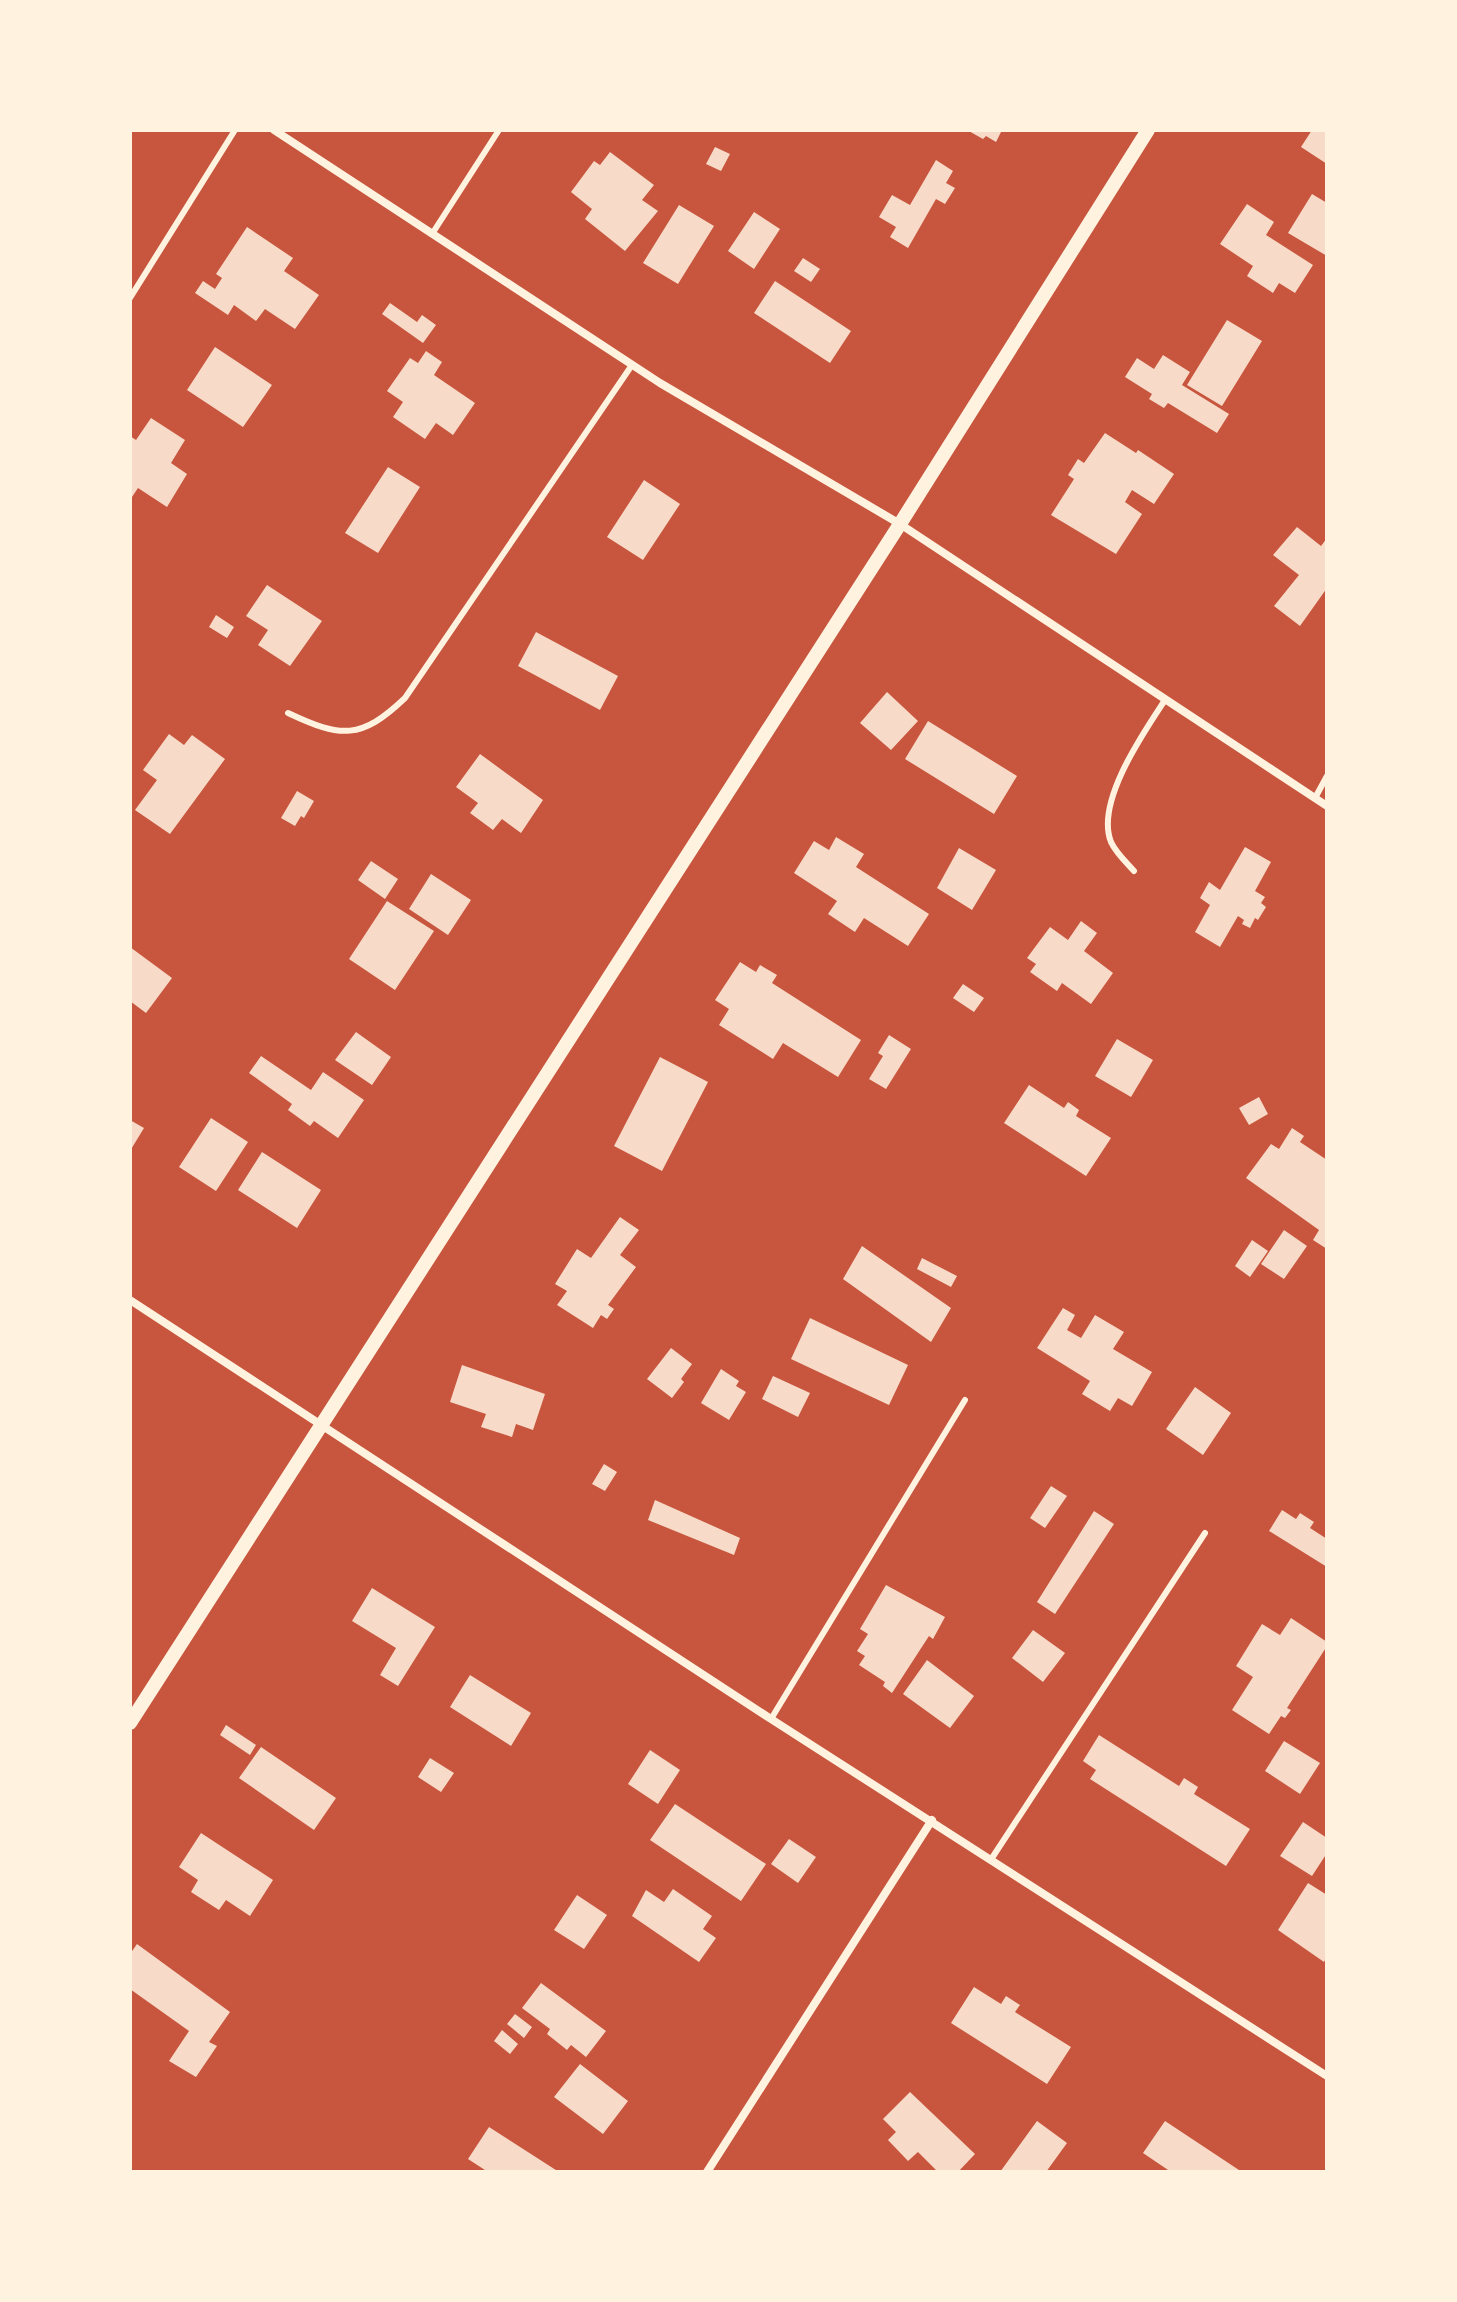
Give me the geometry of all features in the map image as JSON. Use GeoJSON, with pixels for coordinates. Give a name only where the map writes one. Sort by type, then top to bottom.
{"type":"FeatureCollection","features":[{"type":"Feature","properties":{"kind":"street"},"geometry":{"type":"LineString","coordinates":[[274,130],[632,365],[900,524],[1327,806]]}},
{"type":"Feature","properties":{"kind":"street"},"geometry":{"type":"LineString","coordinates":[[130,1723],[900,524],[1148,130]]}},
{"type":"Feature","properties":{"kind":"street"},"geometry":{"type":"LineString","coordinates":[[130,1300],[771,1719],[992,1858],[1327,2076]]}},
{"type":"Feature","properties":{"kind":"street"},"geometry":{"type":"LineString","coordinates":[[707,2172],[932,1820]]}},
{"type":"Feature","properties":{"kind":"lane"},"geometry":{"type":"LineString","coordinates":[[130,298],[235,130]]}},
{"type":"Feature","properties":{"kind":"lane"},"geometry":{"type":"LineString","coordinates":[[432,234],[499,130]]}},
{"type":"Feature","properties":{"kind":"lane"},"geometry":{"type":"LineString","coordinates":[[288,713],[321,728],[352,732],[383,720],[405,698],[632,365]]}},
{"type":"Feature","properties":{"kind":"lane"},"geometry":{"type":"LineString","coordinates":[[1134,871],[1110,839],[1111,806],[1125,766],[1165,700]]}},
{"type":"Feature","properties":{"kind":"lane"},"geometry":{"type":"LineString","coordinates":[[1315,798],[1327,776]]}},
{"type":"Feature","properties":{"kind":"lane"},"geometry":{"type":"LineString","coordinates":[[771,1719],[965,1400]]}},
{"type":"Feature","properties":{"kind":"lane"},"geometry":{"type":"LineString","coordinates":[[992,1858],[1205,1533]]}},
{"type":"Feature","properties":{"kind":"building"},"geometry":{"type":"Polygon","coordinates":[[[967,130],[1002,130],[996,142],[967,130]]]}},
{"type":"Feature","properties":{"kind":"building"},"geometry":{"type":"Polygon","coordinates":[[[1312,130],[1327,130],[1327,164],[1301,147],[1312,130]]]}},
{"type":"Feature","properties":{"kind":"building"},"geometry":{"type":"Polygon","coordinates":[[[715,147],[730,154],[721,171],[706,164],[715,147]]]}},
{"type":"Feature","properties":{"kind":"building"},"geometry":{"type":"Polygon","coordinates":[[[610,152],[654,185],[642,200],[658,211],[625,251],[585,219],[592,209],[571,192],[594,161],[600,165],[610,152]]]}},
{"type":"Feature","properties":{"kind":"building"},"geometry":{"type":"Polygon","coordinates":[[[936,160],[953,171],[946,183],[955,188],[945,204],[936,199],[908,248],[890,237],[896,227],[879,217],[892,195],[910,205],[936,160]]]}},
{"type":"Feature","properties":{"kind":"building"},"geometry":{"type":"Polygon","coordinates":[[[1312,194],[1327,203],[1327,256],[1288,233],[1312,194]]]}},
{"type":"Feature","properties":{"kind":"building"},"geometry":{"type":"Polygon","coordinates":[[[1247,204],[1274,222],[1266,235],[1313,265],[1295,293],[1279,283],[1273,293],[1247,276],[1253,266],[1220,244],[1247,204]]]}},
{"type":"Feature","properties":{"kind":"building"},"geometry":{"type":"Polygon","coordinates":[[[679,205],[714,226],[678,284],[643,263],[679,205]]]}},
{"type":"Feature","properties":{"kind":"building"},"geometry":{"type":"Polygon","coordinates":[[[754,212],[780,229],[754,269],[728,251],[754,212]]]}},
{"type":"Feature","properties":{"kind":"building"},"geometry":{"type":"Polygon","coordinates":[[[247,227],[293,258],[284,271],[319,295],[295,329],[265,309],[256,321],[234,305],[228,315],[195,293],[203,281],[215,289],[222,278],[216,274],[247,227]]]}},
{"type":"Feature","properties":{"kind":"building"},"geometry":{"type":"Polygon","coordinates":[[[803,258],[820,269],[811,282],[794,271],[803,258]]]}},
{"type":"Feature","properties":{"kind":"building"},"geometry":{"type":"Polygon","coordinates":[[[775,281],[851,331],[830,363],[754,313],[775,281]]]}},
{"type":"Feature","properties":{"kind":"building"},"geometry":{"type":"Polygon","coordinates":[[[390,303],[417,322],[422,315],[436,325],[423,343],[382,314],[390,303]]]}},
{"type":"Feature","properties":{"kind":"building"},"geometry":{"type":"Polygon","coordinates":[[[1227,320],[1262,341],[1222,406],[1187,385],[1227,320]]]}},
{"type":"Feature","properties":{"kind":"building"},"geometry":{"type":"Polygon","coordinates":[[[215,347],[272,385],[243,427],[187,390],[215,347]]]}},
{"type":"Feature","properties":{"kind":"building"},"geometry":{"type":"Polygon","coordinates":[[[426,351],[442,362],[434,375],[475,403],[453,435],[436,423],[425,439],[393,417],[403,402],[387,391],[410,358],[418,363],[426,351]]]}},
{"type":"Feature","properties":{"kind":"building"},"geometry":{"type":"Polygon","coordinates":[[[1163,355],[1190,372],[1182,385],[1229,414],[1217,433],[1168,403],[1164,408],[1149,399],[1152,394],[1125,377],[1137,358],[1154,369],[1163,355]]]}},
{"type":"Feature","properties":{"kind":"building"},"geometry":{"type":"Polygon","coordinates":[[[151,418],[185,440],[171,463],[187,474],[167,507],[138,488],[130,500],[130,436],[136,440],[151,418]]]}},
{"type":"Feature","properties":{"kind":"building"},"geometry":{"type":"Polygon","coordinates":[[[1105,433],[1174,474],[1154,504],[1132,490],[1125,502],[1142,514],[1116,554],[1051,515],[1074,479],[1068,475],[1078,459],[1084,463],[1105,433]]]}},
{"type":"Feature","properties":{"kind":"building"},"geometry":{"type":"Polygon","coordinates":[[[388,467],[420,487],[378,553],[345,533],[388,467]]]}},
{"type":"Feature","properties":{"kind":"building"},"geometry":{"type":"Polygon","coordinates":[[[644,480],[680,504],[643,560],[607,537],[644,480]]]}},
{"type":"Feature","properties":{"kind":"building"},"geometry":{"type":"Polygon","coordinates":[[[1297,527],[1321,546],[1327,538],[1327,588],[1300,626],[1274,606],[1299,575],[1273,555],[1297,527]]]}},
{"type":"Feature","properties":{"kind":"building"},"geometry":{"type":"Polygon","coordinates":[[[267,585],[322,621],[290,666],[258,645],[268,630],[246,616],[267,585]]]}},
{"type":"Feature","properties":{"kind":"building"},"geometry":{"type":"Polygon","coordinates":[[[216,615],[234,627],[227,638],[209,627],[216,615]]]}},
{"type":"Feature","properties":{"kind":"building"},"geometry":{"type":"Polygon","coordinates":[[[536,632],[618,676],[600,710],[518,666],[536,632]]]}},
{"type":"Feature","properties":{"kind":"building"},"geometry":{"type":"Polygon","coordinates":[[[887,692],[918,721],[891,750],[860,723],[887,692]]]}},
{"type":"Feature","properties":{"kind":"building"},"geometry":{"type":"Polygon","coordinates":[[[928,721],[1017,776],[994,814],[905,759],[928,721]]]}},
{"type":"Feature","properties":{"kind":"building"},"geometry":{"type":"Polygon","coordinates":[[[169,734],[184,745],[192,735],[225,759],[170,834],[135,810],[157,780],[143,770],[169,734]]]}},
{"type":"Feature","properties":{"kind":"building"},"geometry":{"type":"Polygon","coordinates":[[[480,754],[543,800],[521,833],[502,819],[493,830],[470,813],[478,803],[456,787],[480,754]]]}},
{"type":"Feature","properties":{"kind":"building"},"geometry":{"type":"Polygon","coordinates":[[[297,791],[314,801],[295,826],[281,818],[297,791]]]}},
{"type":"Feature","properties":{"kind":"building"},"geometry":{"type":"Polygon","coordinates":[[[836,837],[864,854],[856,867],[929,914],[908,946],[864,918],[855,932],[828,914],[837,901],[794,873],[814,841],[829,850],[836,837]]]}},
{"type":"Feature","properties":{"kind":"building"},"geometry":{"type":"Polygon","coordinates":[[[1245,847],[1271,862],[1255,891],[1265,897],[1261,903],[1266,907],[1250,928],[1242,924],[1244,920],[1238,916],[1220,947],[1195,932],[1210,905],[1200,898],[1209,882],[1220,890],[1245,847]]]}},
{"type":"Feature","properties":{"kind":"building"},"geometry":{"type":"Polygon","coordinates":[[[959,848],[996,870],[972,910],[937,888],[959,848]]]}},
{"type":"Feature","properties":{"kind":"building"},"geometry":{"type":"Polygon","coordinates":[[[371,861],[398,879],[385,899],[358,880],[371,861]]]}},
{"type":"Feature","properties":{"kind":"building"},"geometry":{"type":"Polygon","coordinates":[[[431,874],[471,900],[448,935],[409,909],[431,874]]]}},
{"type":"Feature","properties":{"kind":"building"},"geometry":{"type":"Polygon","coordinates":[[[387,901],[434,931],[395,990],[349,959],[387,901]]]}},
{"type":"Feature","properties":{"kind":"building"},"geometry":{"type":"Polygon","coordinates":[[[1081,921],[1097,933],[1084,951],[1113,973],[1091,1004],[1062,983],[1057,991],[1030,972],[1036,964],[1027,958],[1050,927],[1068,940],[1081,921]]]}},
{"type":"Feature","properties":{"kind":"building"},"geometry":{"type":"Polygon","coordinates":[[[130,947],[172,978],[146,1013],[130,1001],[130,947]]]}},
{"type":"Feature","properties":{"kind":"building"},"geometry":{"type":"Polygon","coordinates":[[[740,962],[756,972],[760,965],[777,975],[772,983],[861,1040],[838,1077],[783,1043],[773,1059],[719,1025],[729,1009],[715,1000],[740,962]]]}},
{"type":"Feature","properties":{"kind":"building"},"geometry":{"type":"Polygon","coordinates":[[[963,984],[984,998],[974,1012],[953,998],[963,984]]]}},
{"type":"Feature","properties":{"kind":"building"},"geometry":{"type":"Polygon","coordinates":[[[356,1032],[391,1057],[372,1085],[335,1060],[356,1032]]]}},
{"type":"Feature","properties":{"kind":"building"},"geometry":{"type":"Polygon","coordinates":[[[889,1035],[911,1049],[886,1089],[869,1079],[883,1056],[878,1053],[889,1035]]]}},
{"type":"Feature","properties":{"kind":"building"},"geometry":{"type":"Polygon","coordinates":[[[1117,1039],[1153,1060],[1131,1097],[1095,1076],[1117,1039]]]}},
{"type":"Feature","properties":{"kind":"building"},"geometry":{"type":"Polygon","coordinates":[[[261,1056],[311,1090],[323,1072],[364,1100],[338,1138],[314,1121],[310,1126],[288,1110],[292,1104],[249,1073],[261,1056]]]}},
{"type":"Feature","properties":{"kind":"building"},"geometry":{"type":"Polygon","coordinates":[[[660,1057],[708,1082],[662,1171],[614,1146],[660,1057]]]}},
{"type":"Feature","properties":{"kind":"building"},"geometry":{"type":"Polygon","coordinates":[[[1029,1085],[1064,1108],[1068,1102],[1079,1110],[1076,1116],[1111,1138],[1086,1176],[1004,1123],[1029,1085]]]}},
{"type":"Feature","properties":{"kind":"building"},"geometry":{"type":"Polygon","coordinates":[[[1259,1097],[1268,1114],[1249,1125],[1239,1108],[1259,1097]]]}},
{"type":"Feature","properties":{"kind":"building"},"geometry":{"type":"Polygon","coordinates":[[[211,1118],[248,1142],[216,1191],[179,1167],[211,1118]]]}},
{"type":"Feature","properties":{"kind":"building"},"geometry":{"type":"Polygon","coordinates":[[[130,1120],[144,1128],[130,1151],[130,1120]]]}},
{"type":"Feature","properties":{"kind":"building"},"geometry":{"type":"Polygon","coordinates":[[[1292,1128],[1304,1136],[1300,1142],[1327,1160],[1327,1249],[1313,1240],[1319,1230],[1246,1178],[1271,1144],[1279,1149],[1292,1128]]]}},
{"type":"Feature","properties":{"kind":"building"},"geometry":{"type":"Polygon","coordinates":[[[262,1152],[321,1190],[297,1228],[238,1190],[262,1152]]]}},
{"type":"Feature","properties":{"kind":"building"},"geometry":{"type":"Polygon","coordinates":[[[620,1217],[639,1230],[620,1255],[636,1267],[608,1305],[614,1309],[607,1319],[601,1315],[593,1328],[557,1305],[567,1291],[555,1284],[577,1249],[591,1258],[620,1217]]]}},
{"type":"Feature","properties":{"kind":"building"},"geometry":{"type":"Polygon","coordinates":[[[1284,1230],[1307,1246],[1284,1279],[1261,1264],[1284,1230]]]}},
{"type":"Feature","properties":{"kind":"building"},"geometry":{"type":"Polygon","coordinates":[[[1252,1240],[1268,1251],[1250,1277],[1235,1266],[1252,1240]]]}},
{"type":"Feature","properties":{"kind":"building"},"geometry":{"type":"Polygon","coordinates":[[[862,1246],[951,1308],[931,1342],[843,1279],[862,1246]]]}},
{"type":"Feature","properties":{"kind":"building"},"geometry":{"type":"Polygon","coordinates":[[[922,1258],[957,1276],[951,1287],[917,1269],[922,1258]]]}},
{"type":"Feature","properties":{"kind":"building"},"geometry":{"type":"Polygon","coordinates":[[[1063,1308],[1075,1315],[1067,1330],[1081,1338],[1095,1315],[1124,1332],[1113,1349],[1152,1372],[1132,1406],[1118,1398],[1110,1411],[1082,1394],[1090,1381],[1037,1348],[1063,1308]]]}},
{"type":"Feature","properties":{"kind":"building"},"geometry":{"type":"Polygon","coordinates":[[[810,1318],[908,1365],[889,1405],[791,1359],[810,1318]]]}},
{"type":"Feature","properties":{"kind":"building"},"geometry":{"type":"Polygon","coordinates":[[[671,1348],[692,1364],[672,1398],[647,1379],[671,1348]]]}},
{"type":"Feature","properties":{"kind":"building"},"geometry":{"type":"Polygon","coordinates":[[[462,1365],[545,1394],[533,1430],[516,1424],[512,1437],[481,1427],[486,1414],[450,1402],[462,1365]]]}},
{"type":"Feature","properties":{"kind":"building"},"geometry":{"type":"Polygon","coordinates":[[[721,1369],[739,1381],[736,1386],[746,1392],[729,1420],[701,1403],[721,1369]]]}},
{"type":"Feature","properties":{"kind":"building"},"geometry":{"type":"Polygon","coordinates":[[[773,1376],[810,1393],[798,1417],[762,1399],[773,1376]]]}},
{"type":"Feature","properties":{"kind":"building"},"geometry":{"type":"Polygon","coordinates":[[[1195,1387],[1231,1413],[1203,1455],[1166,1429],[1195,1387]]]}},
{"type":"Feature","properties":{"kind":"building"},"geometry":{"type":"Polygon","coordinates":[[[604,1464],[617,1472],[605,1491],[592,1484],[604,1464]]]}},
{"type":"Feature","properties":{"kind":"building"},"geometry":{"type":"Polygon","coordinates":[[[1051,1486],[1067,1496],[1045,1528],[1030,1518],[1051,1486]]]}},
{"type":"Feature","properties":{"kind":"building"},"geometry":{"type":"Polygon","coordinates":[[[655,1500],[740,1538],[734,1555],[648,1520],[655,1500]]]}},
{"type":"Feature","properties":{"kind":"building"},"geometry":{"type":"Polygon","coordinates":[[[1282,1510],[1296,1519],[1300,1513],[1314,1522],[1310,1528],[1327,1539],[1327,1567],[1269,1531],[1282,1510]]]}},
{"type":"Feature","properties":{"kind":"building"},"geometry":{"type":"Polygon","coordinates":[[[1094,1511],[1114,1524],[1055,1614],[1037,1602],[1094,1511]]]}},
{"type":"Feature","properties":{"kind":"building"},"geometry":{"type":"Polygon","coordinates":[[[886,1585],[945,1617],[933,1639],[929,1636],[892,1693],[883,1686],[885,1682],[859,1665],[865,1656],[857,1651],[868,1634],[860,1629],[886,1585]]]}},
{"type":"Feature","properties":{"kind":"building"},"geometry":{"type":"Polygon","coordinates":[[[372,1588],[435,1627],[398,1686],[380,1675],[396,1648],[352,1621],[372,1588]]]}},
{"type":"Feature","properties":{"kind":"building"},"geometry":{"type":"Polygon","coordinates":[[[1291,1618],[1327,1642],[1327,1646],[1287,1708],[1291,1710],[1285,1718],[1281,1716],[1269,1734],[1232,1710],[1253,1677],[1236,1666],[1262,1624],[1280,1635],[1291,1618]]]}},
{"type":"Feature","properties":{"kind":"building"},"geometry":{"type":"Polygon","coordinates":[[[1033,1630],[1065,1653],[1043,1682],[1012,1658],[1033,1630]]]}},
{"type":"Feature","properties":{"kind":"building"},"geometry":{"type":"Polygon","coordinates":[[[927,1660],[974,1696],[950,1728],[903,1694],[927,1660]]]}},
{"type":"Feature","properties":{"kind":"building"},"geometry":{"type":"Polygon","coordinates":[[[470,1675],[531,1713],[511,1746],[450,1707],[470,1675]]]}},
{"type":"Feature","properties":{"kind":"building"},"geometry":{"type":"Polygon","coordinates":[[[226,1725],[256,1745],[250,1755],[220,1735],[226,1725]]]}},
{"type":"Feature","properties":{"kind":"building"},"geometry":{"type":"Polygon","coordinates":[[[1099,1735],[1179,1786],[1184,1778],[1198,1787],[1194,1794],[1250,1829],[1226,1866],[1090,1779],[1096,1770],[1083,1761],[1099,1735]]]}},
{"type":"Feature","properties":{"kind":"building"},"geometry":{"type":"Polygon","coordinates":[[[1284,1741],[1320,1763],[1300,1794],[1265,1771],[1284,1741]]]}},
{"type":"Feature","properties":{"kind":"building"},"geometry":{"type":"Polygon","coordinates":[[[261,1747],[336,1798],[314,1830],[239,1778],[261,1747]]]}},
{"type":"Feature","properties":{"kind":"building"},"geometry":{"type":"Polygon","coordinates":[[[650,1750],[680,1770],[658,1804],[628,1784],[650,1750]]]}},
{"type":"Feature","properties":{"kind":"building"},"geometry":{"type":"Polygon","coordinates":[[[430,1758],[454,1773],[441,1792],[418,1777],[430,1758]]]}},
{"type":"Feature","properties":{"kind":"building"},"geometry":{"type":"Polygon","coordinates":[[[675,1804],[766,1864],[741,1901],[650,1840],[675,1804]]]}},
{"type":"Feature","properties":{"kind":"building"},"geometry":{"type":"Polygon","coordinates":[[[1303,1822],[1327,1838],[1327,1853],[1312,1876],[1280,1856],[1303,1822]]]}},
{"type":"Feature","properties":{"kind":"building"},"geometry":{"type":"Polygon","coordinates":[[[201,1833],[273,1880],[250,1916],[226,1900],[219,1910],[191,1892],[198,1880],[179,1867],[201,1833]]]}},
{"type":"Feature","properties":{"kind":"building"},"geometry":{"type":"Polygon","coordinates":[[[789,1839],[816,1857],[798,1883],[771,1864],[789,1839]]]}},
{"type":"Feature","properties":{"kind":"building"},"geometry":{"type":"Polygon","coordinates":[[[1308,1883],[1327,1895],[1327,1956],[1324,1962],[1278,1930],[1308,1883]]]}},
{"type":"Feature","properties":{"kind":"building"},"geometry":{"type":"Polygon","coordinates":[[[673,1889],[712,1916],[703,1929],[716,1938],[699,1962],[632,1916],[646,1890],[664,1902],[673,1889]]]}},
{"type":"Feature","properties":{"kind":"building"},"geometry":{"type":"Polygon","coordinates":[[[577,1895],[607,1915],[584,1949],[554,1930],[577,1895]]]}},
{"type":"Feature","properties":{"kind":"building"},"geometry":{"type":"Polygon","coordinates":[[[137,1944],[230,2012],[209,2042],[217,2046],[196,2077],[169,2061],[189,2031],[130,1989],[130,1954],[137,1944]]]}},
{"type":"Feature","properties":{"kind":"building"},"geometry":{"type":"Polygon","coordinates":[[[541,1983],[606,2031],[586,2057],[571,2045],[567,2050],[547,2034],[550,2029],[522,2008],[541,1983]]]}},
{"type":"Feature","properties":{"kind":"building"},"geometry":{"type":"Polygon","coordinates":[[[974,1987],[1001,2004],[1006,1996],[1020,2005],[1015,2012],[1071,2047],[1047,2084],[951,2023],[974,1987]]]}},
{"type":"Feature","properties":{"kind":"building"},"geometry":{"type":"Polygon","coordinates":[[[515,2014],[532,2027],[524,2038],[507,2024],[515,2014]]]}},
{"type":"Feature","properties":{"kind":"building"},"geometry":{"type":"Polygon","coordinates":[[[502,2030],[518,2044],[510,2054],[494,2041],[502,2030]]]}},
{"type":"Feature","properties":{"kind":"building"},"geometry":{"type":"Polygon","coordinates":[[[580,2064],[628,2101],[603,2134],[554,2097],[580,2064]]]}},
{"type":"Feature","properties":{"kind":"building"},"geometry":{"type":"Polygon","coordinates":[[[910,2092],[975,2154],[958,2172],[938,2172],[918,2152],[908,2161],[888,2140],[896,2132],[883,2119],[910,2092]]]}},
{"type":"Feature","properties":{"kind":"building"},"geometry":{"type":"Polygon","coordinates":[[[1037,2121],[1067,2143],[1046,2172],[1000,2172],[1037,2121]]]}},
{"type":"Feature","properties":{"kind":"building"},"geometry":{"type":"Polygon","coordinates":[[[1165,2121],[1242,2172],[1171,2172],[1143,2153],[1165,2121]]]}},
{"type":"Feature","properties":{"kind":"building"},"geometry":{"type":"Polygon","coordinates":[[[489,2127],[559,2172],[488,2172],[468,2159],[489,2127]]]}}]}
